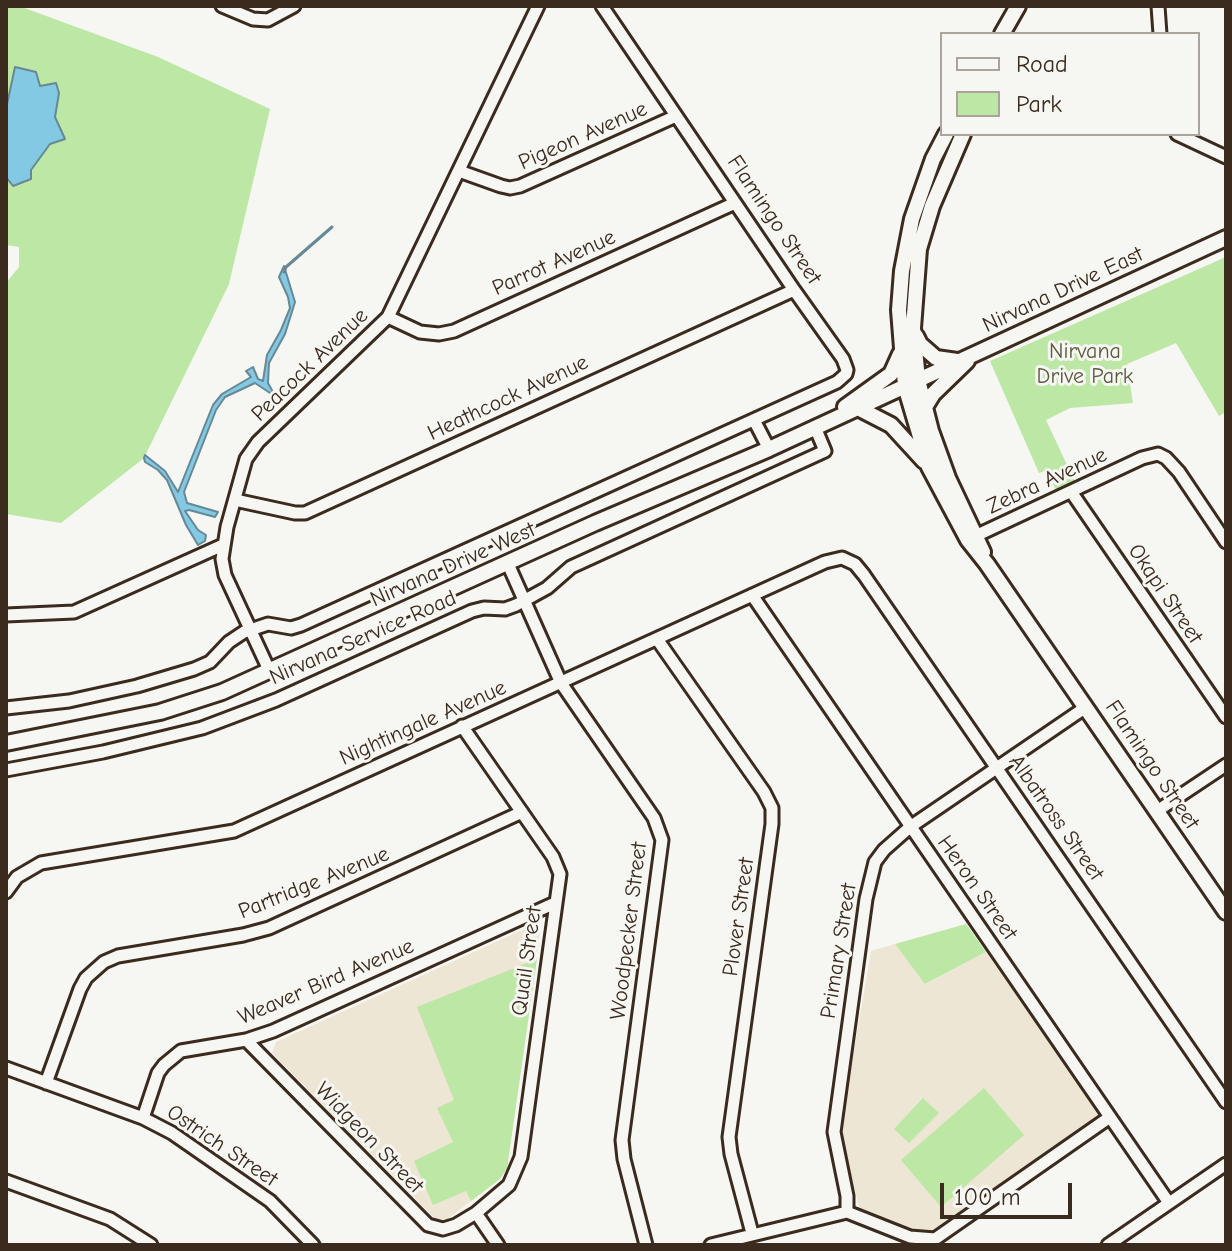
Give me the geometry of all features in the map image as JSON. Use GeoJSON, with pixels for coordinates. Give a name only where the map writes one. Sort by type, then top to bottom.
{"type":"FeatureCollection","features":[{"type":"Feature","properties":{"kind":"main road"},"geometry":{"type":"LineString","coordinates":[[1003,32],[1019,6]]}},
{"type":"Feature","properties":{"kind":"main road"},"geometry":{"type":"LineString","coordinates":[[1009,32],[1019,6]]}},
{"type":"Feature","properties":{"kind":"main road"},"geometry":{"type":"LineString","coordinates":[[912,383],[901,352],[899,310],[908,238],[924,182],[945,136]]}},
{"type":"Feature","properties":{"kind":"main road"},"geometry":{"type":"LineString","coordinates":[[912,383],[919,249],[932,206],[962,136]]}},
{"type":"Feature","properties":{"kind":"main road","name":"Nirvana Drive East"},"geometry":{"type":"LineString","coordinates":[[912,383],[1226,238]]}},
{"type":"Feature","properties":{"kind":"main road"},"geometry":{"type":"LineString","coordinates":[[913,328],[920,344],[941,360],[965,359]]}},
{"type":"Feature","properties":{"kind":"main road"},"geometry":{"type":"LineString","coordinates":[[820,425],[891,374],[901,352]]}},
{"type":"Feature","properties":{"kind":"main road"},"geometry":{"type":"LineString","coordinates":[[925,407],[965,359]]}},
{"type":"Feature","properties":{"kind":"main road","name":"Flamingo Street"},"geometry":{"type":"LineString","coordinates":[[912,383],[925,407],[972,538]]}},
{"type":"Feature","properties":{"kind":"main road","name":"Flamingo Street"},"geometry":{"type":"LineString","coordinates":[[912,383],[929,467],[987,564],[1226,912]]}},
{"type":"Feature","properties":{"kind":"main road","name":"Nirvana Drive West"},"geometry":{"type":"LineString","coordinates":[[6,743],[184,706],[270,672],[595,523],[769,449],[912,383]]}},
{"type":"Feature","properties":{"kind":"main road"},"geometry":{"type":"LineString","coordinates":[[858,408],[891,425],[929,467]]}},
{"type":"Feature","properties":{"kind":"street"},"geometry":{"type":"LineString","coordinates":[[222,6],[253,19],[268,20],[294,6]]}},
{"type":"Feature","properties":{"kind":"street","name":"Peacock Avenue"},"geometry":{"type":"LineString","coordinates":[[270,672],[225,575],[223,545],[246,459],[258,442],[388,317],[538,6]]}},
{"type":"Feature","properties":{"kind":"street","name":"Flamingo Street"},"geometry":{"type":"LineString","coordinates":[[602,6],[843,359],[847,370],[837,382],[754,420]]}},
{"type":"Feature","properties":{"kind":"street"},"geometry":{"type":"LineString","coordinates":[[1158,6],[1160,32]]}},
{"type":"Feature","properties":{"kind":"street","name":"Pigeon Avenue"},"geometry":{"type":"LineString","coordinates":[[459,171],[501,186],[520,186],[676,116]]}},
{"type":"Feature","properties":{"kind":"street"},"geometry":{"type":"LineString","coordinates":[[1181,136],[1226,157]]}},
{"type":"Feature","properties":{"kind":"street","name":"Parrot Avenue"},"geometry":{"type":"LineString","coordinates":[[388,317],[429,334],[454,331],[735,203]]}},
{"type":"Feature","properties":{"kind":"street","name":"Heathcock Avenue"},"geometry":{"type":"LineString","coordinates":[[235,500],[305,513],[794,290]]}},
{"type":"Feature","properties":{"kind":"street"},"geometry":{"type":"LineString","coordinates":[[754,420],[769,449]]}},
{"type":"Feature","properties":{"kind":"street","name":"Nirvana Service Road"},"geometry":{"type":"LineString","coordinates":[[249,630],[268,624],[291,628],[301,625],[754,420]]}},
{"type":"Feature","properties":{"kind":"street","name":"Nirvana Service Road"},"geometry":{"type":"LineString","coordinates":[[6,770],[103,752],[202,728],[276,700],[472,611],[505,609],[524,601],[547,588],[571,567],[825,451],[820,425]]}},
{"type":"Feature","properties":{"kind":"street","name":"Zebra Avenue"},"geometry":{"type":"LineString","coordinates":[[972,538],[1142,458],[1158,454],[1166,458],[1226,542]]}},
{"type":"Feature","properties":{"kind":"street","name":"Okapi Street"},"geometry":{"type":"LineString","coordinates":[[1072,493],[1226,717]]}},
{"type":"Feature","properties":{"kind":"street"},"geometry":{"type":"LineString","coordinates":[[6,615],[64,614],[84,609],[223,545]]}},
{"type":"Feature","properties":{"kind":"street","name":"Nightingale Avenue"},"geometry":{"type":"LineString","coordinates":[[6,892],[17,877],[41,863],[234,831],[825,562],[838,558],[849,560]]}},
{"type":"Feature","properties":{"kind":"street","name":"Albatross Street"},"geometry":{"type":"LineString","coordinates":[[849,560],[864,575],[1226,1102]]}},
{"type":"Feature","properties":{"kind":"street","name":"Woodpecker Street"},"geometry":{"type":"LineString","coordinates":[[508,564],[561,683],[654,818],[662,840],[622,1140],[646,1245]]}},
{"type":"Feature","properties":{"kind":"street","name":"Heron Street"},"geometry":{"type":"LineString","coordinates":[[752,595],[1169,1203]]}},
{"type":"Feature","properties":{"kind":"street"},"geometry":{"type":"LineString","coordinates":[[6,708],[69,701],[194,669],[210,662],[236,637],[249,630]]}},
{"type":"Feature","properties":{"kind":"street","name":"Plover Street"},"geometry":{"type":"LineString","coordinates":[[657,639],[772,808],[729,1137],[752,1233]]}},
{"type":"Feature","properties":{"kind":"street","name":"Primary Street"},"geometry":{"type":"LineString","coordinates":[[847,1212],[847,1196],[834,1132],[872,868],[878,856],[910,827],[1086,707]]}},
{"type":"Feature","properties":{"kind":"street","name":"Quail Street"},"geometry":{"type":"LineString","coordinates":[[462,726],[559,869],[518,1167],[509,1185],[476,1213]]}},
{"type":"Feature","properties":{"kind":"street"},"geometry":{"type":"LineString","coordinates":[[1157,811],[1226,765]]}},
{"type":"Feature","properties":{"kind":"street","name":"Partridge Avenue"},"geometry":{"type":"LineString","coordinates":[[46,1083],[80,989],[86,978],[104,962],[118,956],[269,928],[522,812]]}},
{"type":"Feature","properties":{"kind":"street","name":"Weaver Bird Avenue"},"geometry":{"type":"LineString","coordinates":[[143,1118],[158,1073],[172,1057],[193,1048],[246,1040],[273,1031],[555,903]]}},
{"type":"Feature","properties":{"kind":"street","name":"Widgeon Street"},"geometry":{"type":"LineString","coordinates":[[246,1040],[422,1221],[443,1229],[476,1213]]}},
{"type":"Feature","properties":{"kind":"street","name":"Ostrich Street"},"geometry":{"type":"LineString","coordinates":[[6,1068],[143,1118],[172,1133],[270,1201],[313,1245]]}},
{"type":"Feature","properties":{"kind":"street"},"geometry":{"type":"LineString","coordinates":[[711,1245],[847,1212],[910,1237],[935,1239],[1110,1117]]}},
{"type":"Feature","properties":{"kind":"street"},"geometry":{"type":"LineString","coordinates":[[1108,1245],[1226,1164]]}},
{"type":"Feature","properties":{"kind":"street"},"geometry":{"type":"LineString","coordinates":[[6,1181],[110,1219],[151,1245]]}},
{"type":"Feature","properties":{"kind":"street"},"geometry":{"type":"LineString","coordinates":[[476,1213],[498,1245]]}},
{"type":"Feature","properties":{"kind":"shaded area"},"geometry":{"type":"Polygon","coordinates":[[[533,925],[540,933],[507,1168],[500,1179],[446,1220],[434,1218],[272,1053],[276,1042],[533,925]]]}},
{"type":"Feature","properties":{"kind":"shaded area"},"geometry":{"type":"Polygon","coordinates":[[[895,944],[926,984],[986,952],[1103,1118],[932,1238],[860,1210],[840,1131],[871,951],[895,944]]]}},
{"type":"Feature","properties":{"kind":"green space"},"geometry":{"type":"Polygon","coordinates":[[[6,6],[19,6],[158,57],[270,109],[229,284],[144,458],[61,523],[6,514],[6,283],[19,267],[19,247],[6,245],[6,177],[13,186],[31,170],[50,144],[59,93],[56,83],[40,86],[16,67],[6,109],[6,6]]]}},
{"type":"Feature","properties":{"kind":"green space","name":"Nirvana Drive Park"},"geometry":{"type":"Polygon","coordinates":[[[1226,257],[1226,412],[1219,416],[1176,343],[1127,364],[1133,403],[1070,408],[1046,420],[1075,482],[1057,493],[1047,470],[1039,473],[990,361],[1226,257]]]}},
{"type":"Feature","properties":{"kind":"green space"},"geometry":{"type":"Polygon","coordinates":[[[966,924],[986,952],[925,984],[895,944],[966,924]]]}},
{"type":"Feature","properties":{"kind":"green space"},"geometry":{"type":"Polygon","coordinates":[[[537,959],[507,1168],[500,1179],[471,1201],[466,1191],[433,1205],[414,1161],[453,1142],[437,1108],[454,1100],[417,1007],[537,959]]]}},
{"type":"Feature","properties":{"kind":"green space"},"geometry":{"type":"Polygon","coordinates":[[[984,1088],[1024,1135],[941,1207],[901,1160],[984,1088]]]}},
{"type":"Feature","properties":{"kind":"green space"},"geometry":{"type":"Polygon","coordinates":[[[923,1098],[939,1113],[909,1143],[894,1129],[923,1098]]]}},
{"type":"Feature","properties":{"kind":"water"},"geometry":{"type":"Polygon","coordinates":[[[15,67],[36,72],[40,86],[56,83],[59,93],[55,117],[65,139],[50,144],[31,170],[31,179],[13,186],[6,177],[6,109],[15,67]]]}},
{"type":"Feature","properties":{"kind":"water"},"geometry":{"type":"Polygon","coordinates":[[[284,266],[295,302],[285,334],[269,363],[268,383],[273,392],[255,383],[225,397],[216,410],[184,492],[187,503],[218,512],[215,517],[185,511],[198,530],[206,535],[205,541],[198,545],[167,480],[144,458],[145,455],[165,471],[178,492],[213,405],[222,394],[251,377],[246,371],[253,367],[258,379],[263,381],[267,355],[290,308],[279,277],[284,266]]]}},
{"type":"Feature","properties":{"kind":"waterway"},"geometry":{"type":"LineString","coordinates":[[284,272],[332,227]]}}]}
